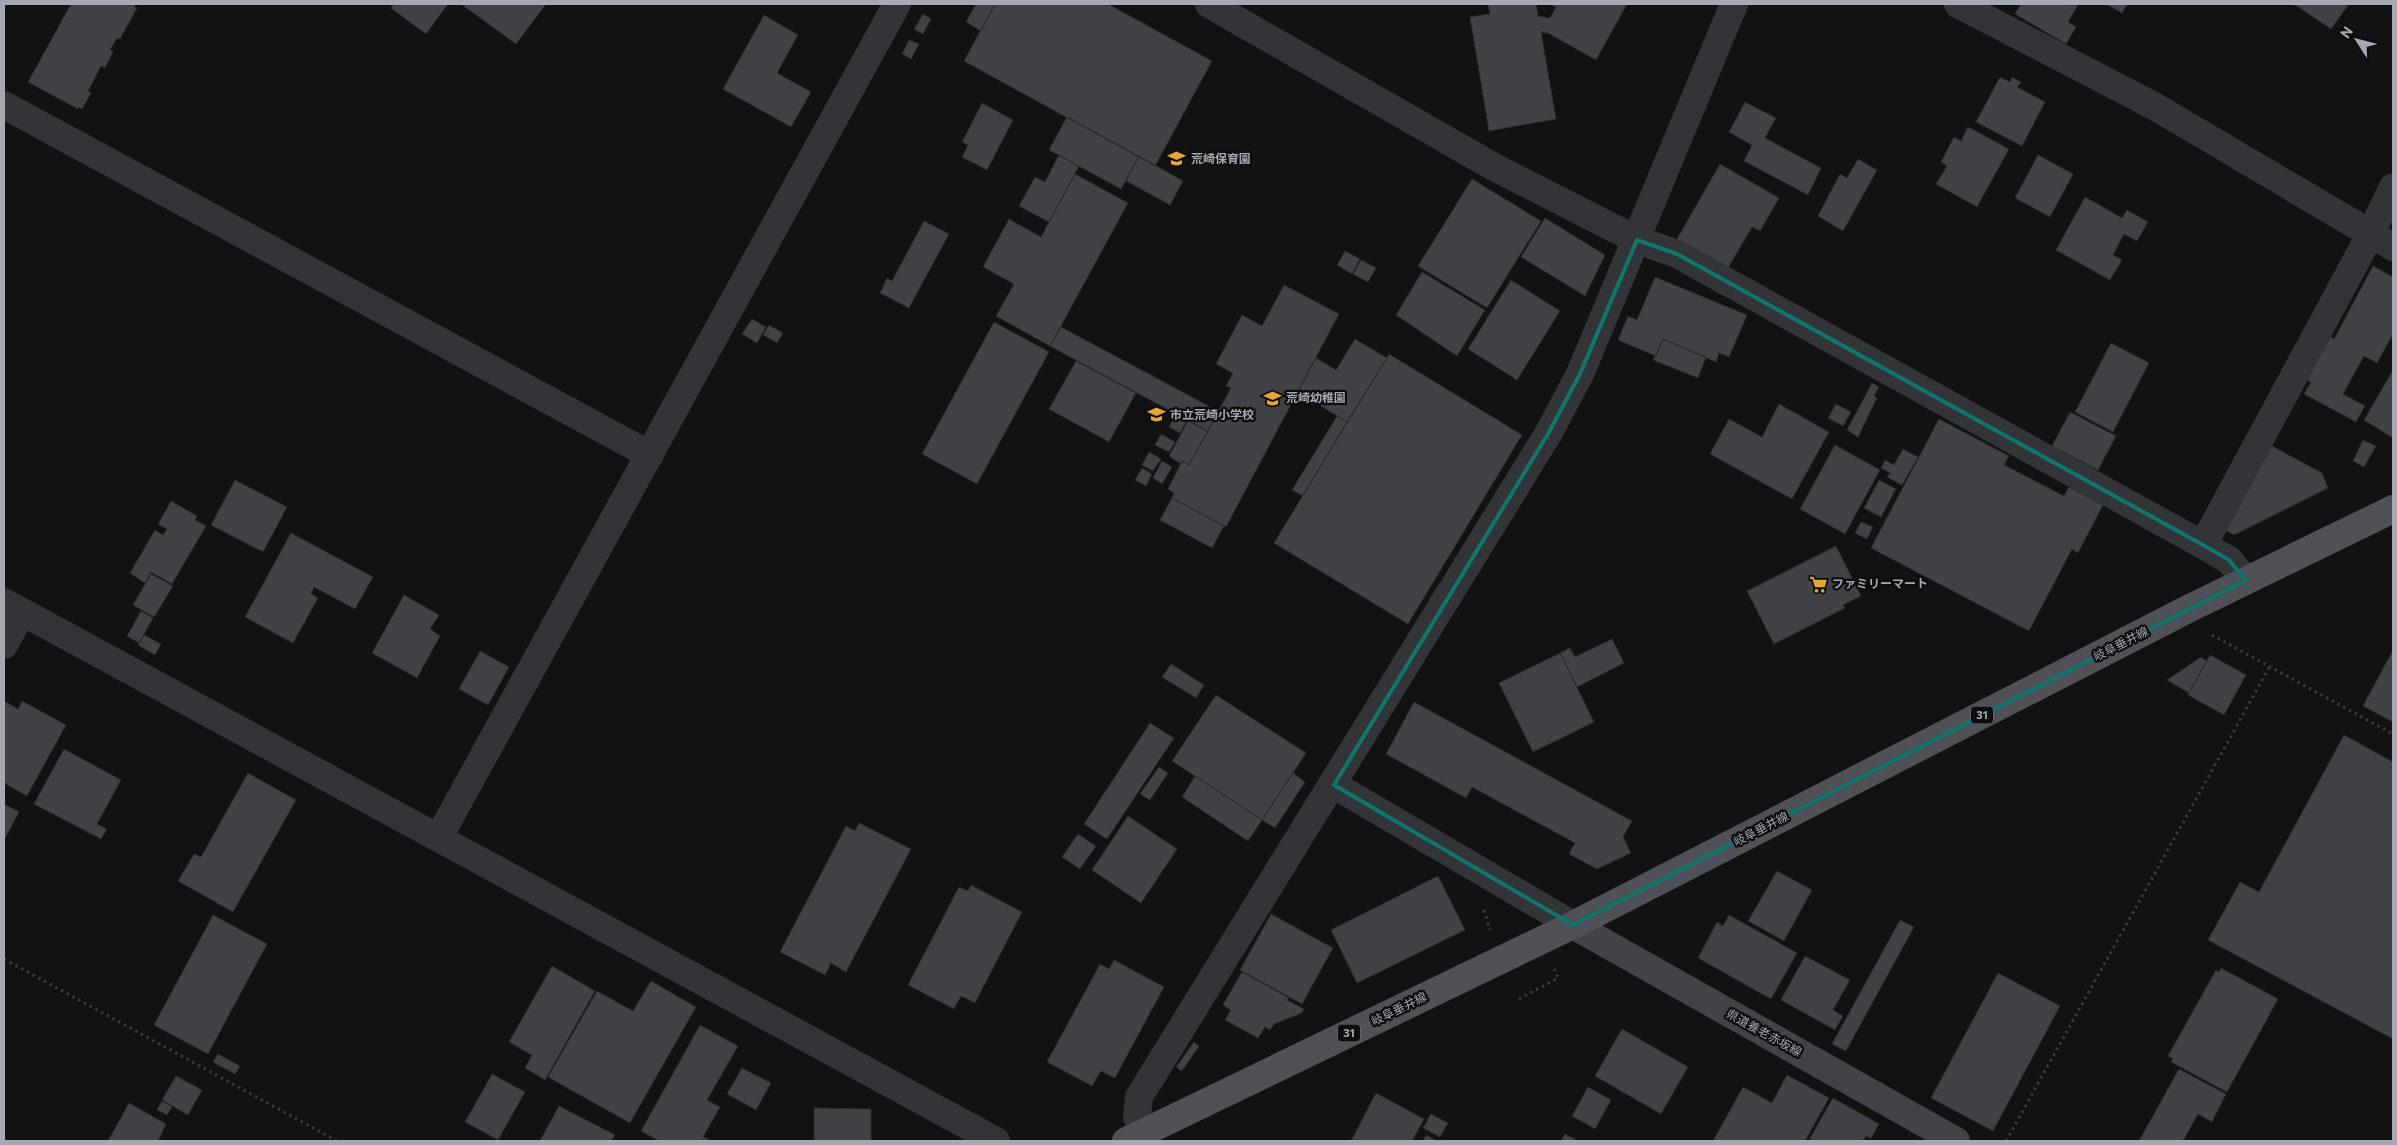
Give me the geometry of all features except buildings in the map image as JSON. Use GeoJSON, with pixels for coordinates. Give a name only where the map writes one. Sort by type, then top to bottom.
{"type":"FeatureCollection","features":[{"type":"Feature","properties":{"kind":"main road","name":"岐阜垂井線"},"geometry":{"type":"LineString","coordinates":[[1135,1137],[1573,925],[2188,609],[2393,510]]}},
{"type":"Feature","properties":{"kind":"main road","name":"県道養老赤坂線"},"geometry":{"type":"LineString","coordinates":[[1573,925],[1956,1141]]}},
{"type":"Feature","properties":{"kind":"street"},"geometry":{"type":"LineString","coordinates":[[439,837],[897,4]]}},
{"type":"Feature","properties":{"kind":"street"},"geometry":{"type":"LineString","coordinates":[[1209,4],[1494,167],[1637,240],[1677,254],[2203,545],[2229,560],[2246,580]]}},
{"type":"Feature","properties":{"kind":"street"},"geometry":{"type":"LineString","coordinates":[[1135,1137],[1139,1097],[1334,785],[1548,434],[1580,374],[1734,4]]}},
{"type":"Feature","properties":{"kind":"street"},"geometry":{"type":"LineString","coordinates":[[1958,4],[2154,106],[2382,241]]}},
{"type":"Feature","properties":{"kind":"street"},"geometry":{"type":"LineString","coordinates":[[4,104],[650,455]]}},
{"type":"Feature","properties":{"kind":"street"},"geometry":{"type":"LineString","coordinates":[[2203,545],[2382,241],[2393,187]]}},
{"type":"Feature","properties":{"kind":"street"},"geometry":{"type":"LineString","coordinates":[[4,645],[13,607],[996,1141]]}},
{"type":"Feature","properties":{"kind":"street"},"geometry":{"type":"LineString","coordinates":[[1334,785],[1573,925]]}},
{"type":"Feature","properties":{"kind":"path"},"geometry":{"type":"LineString","coordinates":[[2188,609],[2199,628],[2393,734]]}},
{"type":"Feature","properties":{"kind":"path"},"geometry":{"type":"LineString","coordinates":[[2006,1141],[2270,666]]}},
{"type":"Feature","properties":{"kind":"path"},"geometry":{"type":"LineString","coordinates":[[4,959],[336,1141]]}},
{"type":"Feature","properties":{"kind":"path"},"geometry":{"type":"LineString","coordinates":[[1519,999],[1558,978]]}},
{"type":"Feature","properties":{"kind":"highlighted area"},"geometry":{"type":"Polygon","coordinates":[[[1637,240],[1677,254],[2203,545],[2229,560],[2246,580],[2188,609],[1573,925],[1334,785],[1548,434],[1580,374],[1637,240]]]}},
{"type":"Feature","properties":{"kind":"place","name":"荒崎保育園"},"geometry":{"type":"Point","coordinates":[1177,159]}},
{"type":"Feature","properties":{"kind":"place","name":"荒崎幼稚園"},"geometry":{"type":"Point","coordinates":[1272,398]}},
{"type":"Feature","properties":{"kind":"place","name":"市立荒崎小学校"},"geometry":{"type":"Point","coordinates":[1156,415]}},
{"type":"Feature","properties":{"kind":"place","name":"ファミリーマート"},"geometry":{"type":"Point","coordinates":[1818,584]}}]}
